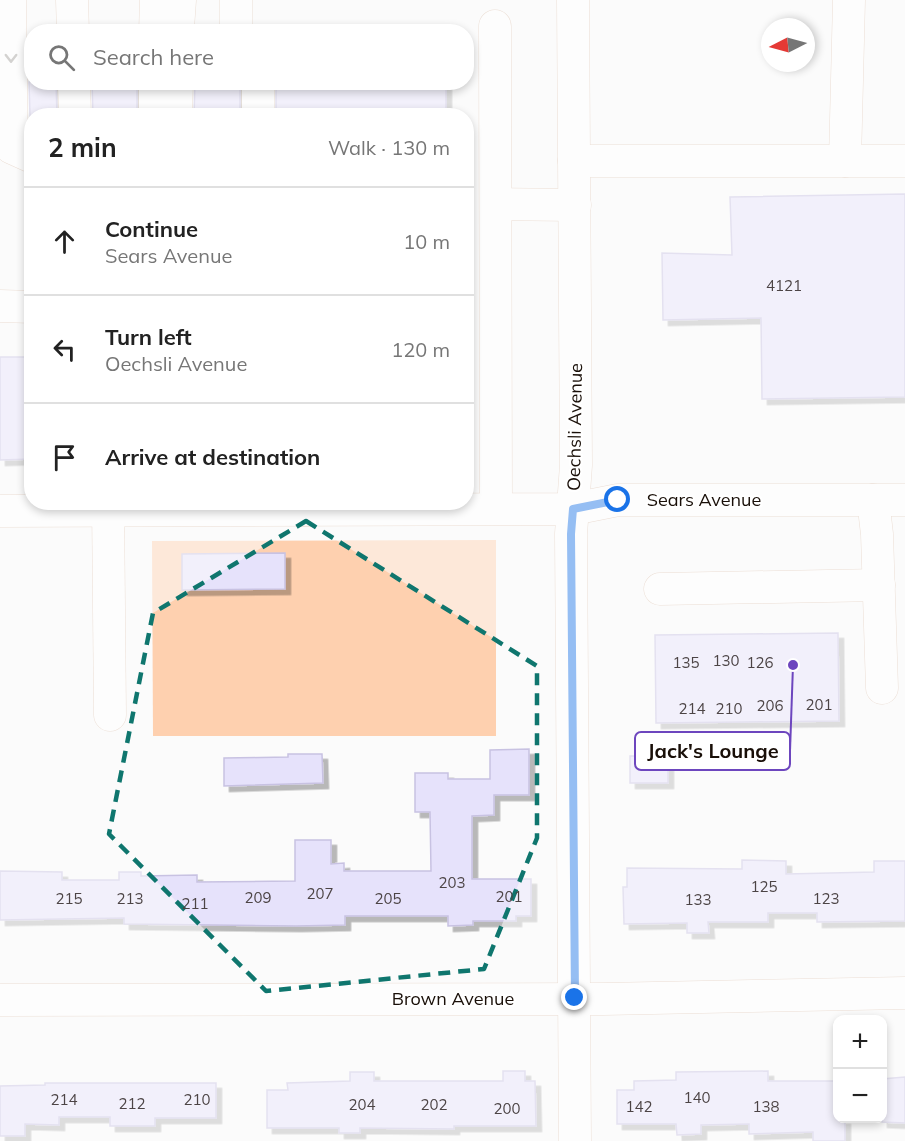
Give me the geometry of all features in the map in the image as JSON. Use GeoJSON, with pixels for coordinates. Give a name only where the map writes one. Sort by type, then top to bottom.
{"type":"FeatureCollection","features":[{"type":"Feature","properties":{"kind":"street"},"geometry":{"type":"LineString","coordinates":[[10,0],[12,148],[24,153]]}},
{"type":"Feature","properties":{"kind":"street"},"geometry":{"type":"LineString","coordinates":[[72,0],[73,24]]}},
{"type":"Feature","properties":{"kind":"street"},"geometry":{"type":"LineString","coordinates":[[94,0],[94,24]]}},
{"type":"Feature","properties":{"kind":"street"},"geometry":{"type":"LineString","coordinates":[[156,0],[173,24]]}},
{"type":"Feature","properties":{"kind":"street"},"geometry":{"type":"LineString","coordinates":[[236,0],[236,24]]}},
{"type":"Feature","properties":{"kind":"street"},"geometry":{"type":"LineString","coordinates":[[256,0],[257,24]]}},
{"type":"Feature","properties":{"kind":"street","name":"Oechsli Avenue"},"geometry":{"type":"LineString","coordinates":[[573,0],[576,465],[571,534],[575,1141]]}},
{"type":"Feature","properties":{"kind":"street"},"geometry":{"type":"LineString","coordinates":[[845,161],[849,0]]}},
{"type":"Feature","properties":{"kind":"street"},"geometry":{"type":"LineString","coordinates":[[495,26],[496,508]]}},
{"type":"Feature","properties":{"kind":"street"},"geometry":{"type":"LineString","coordinates":[[74,90],[75,108]]}},
{"type":"Feature","properties":{"kind":"street"},"geometry":{"type":"LineString","coordinates":[[95,90],[95,108]]}},
{"type":"Feature","properties":{"kind":"street"},"geometry":{"type":"LineString","coordinates":[[154,90],[154,108]]}},
{"type":"Feature","properties":{"kind":"street"},"geometry":{"type":"LineString","coordinates":[[176,108],[177,90]]}},
{"type":"Feature","properties":{"kind":"street"},"geometry":{"type":"LineString","coordinates":[[237,90],[237,108]]}},
{"type":"Feature","properties":{"kind":"street"},"geometry":{"type":"LineString","coordinates":[[258,90],[258,108]]}},
{"type":"Feature","properties":{"kind":"street"},"geometry":{"type":"LineString","coordinates":[[574,161],[905,160]]}},
{"type":"Feature","properties":{"kind":"street"},"geometry":{"type":"LineString","coordinates":[[496,204],[575,205]]}},
{"type":"Feature","properties":{"kind":"street"},"geometry":{"type":"LineString","coordinates":[[0,306],[24,307]]}},
{"type":"Feature","properties":{"kind":"street","name":"Sears Avenue"},"geometry":{"type":"LineString","coordinates":[[474,508],[573,509],[618,500],[905,500]]}},
{"type":"Feature","properties":{"kind":"street"},"geometry":{"type":"LineString","coordinates":[[873,500],[879,585],[882,688]]}},
{"type":"Feature","properties":{"kind":"street","name":"Sears Avenue"},"geometry":{"type":"LineString","coordinates":[[0,510],[24,509]]}},
{"type":"Feature","properties":{"kind":"street"},"geometry":{"type":"LineString","coordinates":[[108,510],[110,715]]}},
{"type":"Feature","properties":{"kind":"street"},"geometry":{"type":"LineString","coordinates":[[660,589],[879,585]]}},
{"type":"Feature","properties":{"kind":"street","name":"Brown Avenue"},"geometry":{"type":"LineString","coordinates":[[0,1000],[575,998],[905,993]]}},
{"type":"Feature","properties":{"kind":"highlighted area"},"geometry":{"type":"Polygon","coordinates":[[[306,521],[537,666],[537,838],[484,969],[266,991],[109,834],[153,613],[306,521]]]}},
{"type":"Feature","properties":{"kind":"shaded area"},"geometry":{"type":"Polygon","coordinates":[[[496,540],[496,736],[153,736],[152,541],[496,540]]]}},
{"type":"Feature","properties":{"kind":"building"},"geometry":{"type":"Polygon","coordinates":[[[29,90],[56,90],[57,108],[30,108],[29,90]]]}},
{"type":"Feature","properties":{"kind":"building"},"geometry":{"type":"Polygon","coordinates":[[[92,90],[137,90],[137,108],[93,108],[92,90]]]}},
{"type":"Feature","properties":{"kind":"building"},"geometry":{"type":"Polygon","coordinates":[[[195,90],[240,90],[240,108],[194,108],[195,90]]]}},
{"type":"Feature","properties":{"kind":"building"},"geometry":{"type":"Polygon","coordinates":[[[276,90],[446,90],[446,108],[276,108],[276,90]]]}},
{"type":"Feature","properties":{"kind":"building"},"geometry":{"type":"Polygon","coordinates":[[[905,194],[905,397],[762,399],[761,318],[663,320],[662,253],[732,255],[730,197],[905,194]]]}},
{"type":"Feature","properties":{"kind":"building"},"geometry":{"type":"Polygon","coordinates":[[[0,357],[24,357],[24,459],[0,460],[0,357]]]}},
{"type":"Feature","properties":{"kind":"building"},"geometry":{"type":"Polygon","coordinates":[[[285,553],[285,589],[182,590],[182,554],[285,553]]]}},
{"type":"Feature","properties":{"kind":"building"},"geometry":{"type":"Polygon","coordinates":[[[838,633],[839,721],[656,723],[655,635],[838,633]]]}},
{"type":"Feature","properties":{"kind":"building"},"geometry":{"type":"Polygon","coordinates":[[[529,749],[529,795],[494,795],[494,815],[472,816],[472,879],[531,879],[531,916],[516,916],[516,921],[473,921],[473,925],[448,926],[448,916],[345,916],[345,925],[296,926],[124,924],[124,918],[0,920],[0,871],[62,872],[62,880],[119,880],[119,872],[141,872],[141,876],[197,875],[197,882],[295,881],[295,840],[331,840],[331,864],[344,863],[344,871],[431,871],[430,812],[415,812],[415,773],[448,773],[448,779],[490,779],[490,750],[529,749]]]}},
{"type":"Feature","properties":{"kind":"building"},"geometry":{"type":"Polygon","coordinates":[[[288,754],[322,754],[323,783],[224,786],[224,758],[288,757],[288,754]]]}},
{"type":"Feature","properties":{"kind":"building"},"geometry":{"type":"Polygon","coordinates":[[[630,756],[668,756],[668,783],[630,783],[630,756]]]}},
{"type":"Feature","properties":{"kind":"building"},"geometry":{"type":"Polygon","coordinates":[[[742,860],[786,861],[786,874],[874,872],[874,861],[905,861],[905,921],[817,922],[817,913],[768,913],[768,922],[708,922],[709,933],[687,933],[687,923],[624,924],[623,887],[627,887],[627,868],[742,869],[742,860]]]}},
{"type":"Feature","properties":{"kind":"building"},"geometry":{"type":"Polygon","coordinates":[[[503,1071],[525,1071],[525,1081],[535,1081],[536,1126],[454,1126],[454,1129],[360,1128],[360,1133],[339,1133],[339,1128],[267,1128],[267,1090],[288,1090],[287,1083],[350,1081],[350,1072],[374,1072],[374,1081],[503,1081],[503,1071]]]}},
{"type":"Feature","properties":{"kind":"building"},"geometry":{"type":"Polygon","coordinates":[[[768,1071],[768,1081],[833,1081],[833,1123],[845,1123],[845,1141],[813,1141],[813,1132],[749,1134],[749,1124],[701,1125],[701,1134],[677,1135],[676,1124],[617,1124],[617,1090],[634,1090],[634,1081],[676,1080],[676,1072],[768,1071]]]}},
{"type":"Feature","properties":{"kind":"building"},"geometry":{"type":"Polygon","coordinates":[[[905,1077],[905,1123],[887,1122],[887,1079],[905,1077]]]}},
{"type":"Feature","properties":{"kind":"building"},"geometry":{"type":"Polygon","coordinates":[[[45,1083],[216,1083],[216,1118],[155,1118],[155,1126],[110,1126],[110,1117],[59,1117],[59,1125],[25,1124],[25,1136],[0,1136],[0,1086],[45,1085],[45,1083]]]}},
{"type":"Feature","properties":{"kind":"place","name":"Jack's Lounge"},"geometry":{"type":"Point","coordinates":[793,665]}},
{"type":"Feature","properties":{"kind":"route"},"geometry":{"type":"LineString","coordinates":[[575,998],[571,534],[573,509],[618,500]]}}]}
